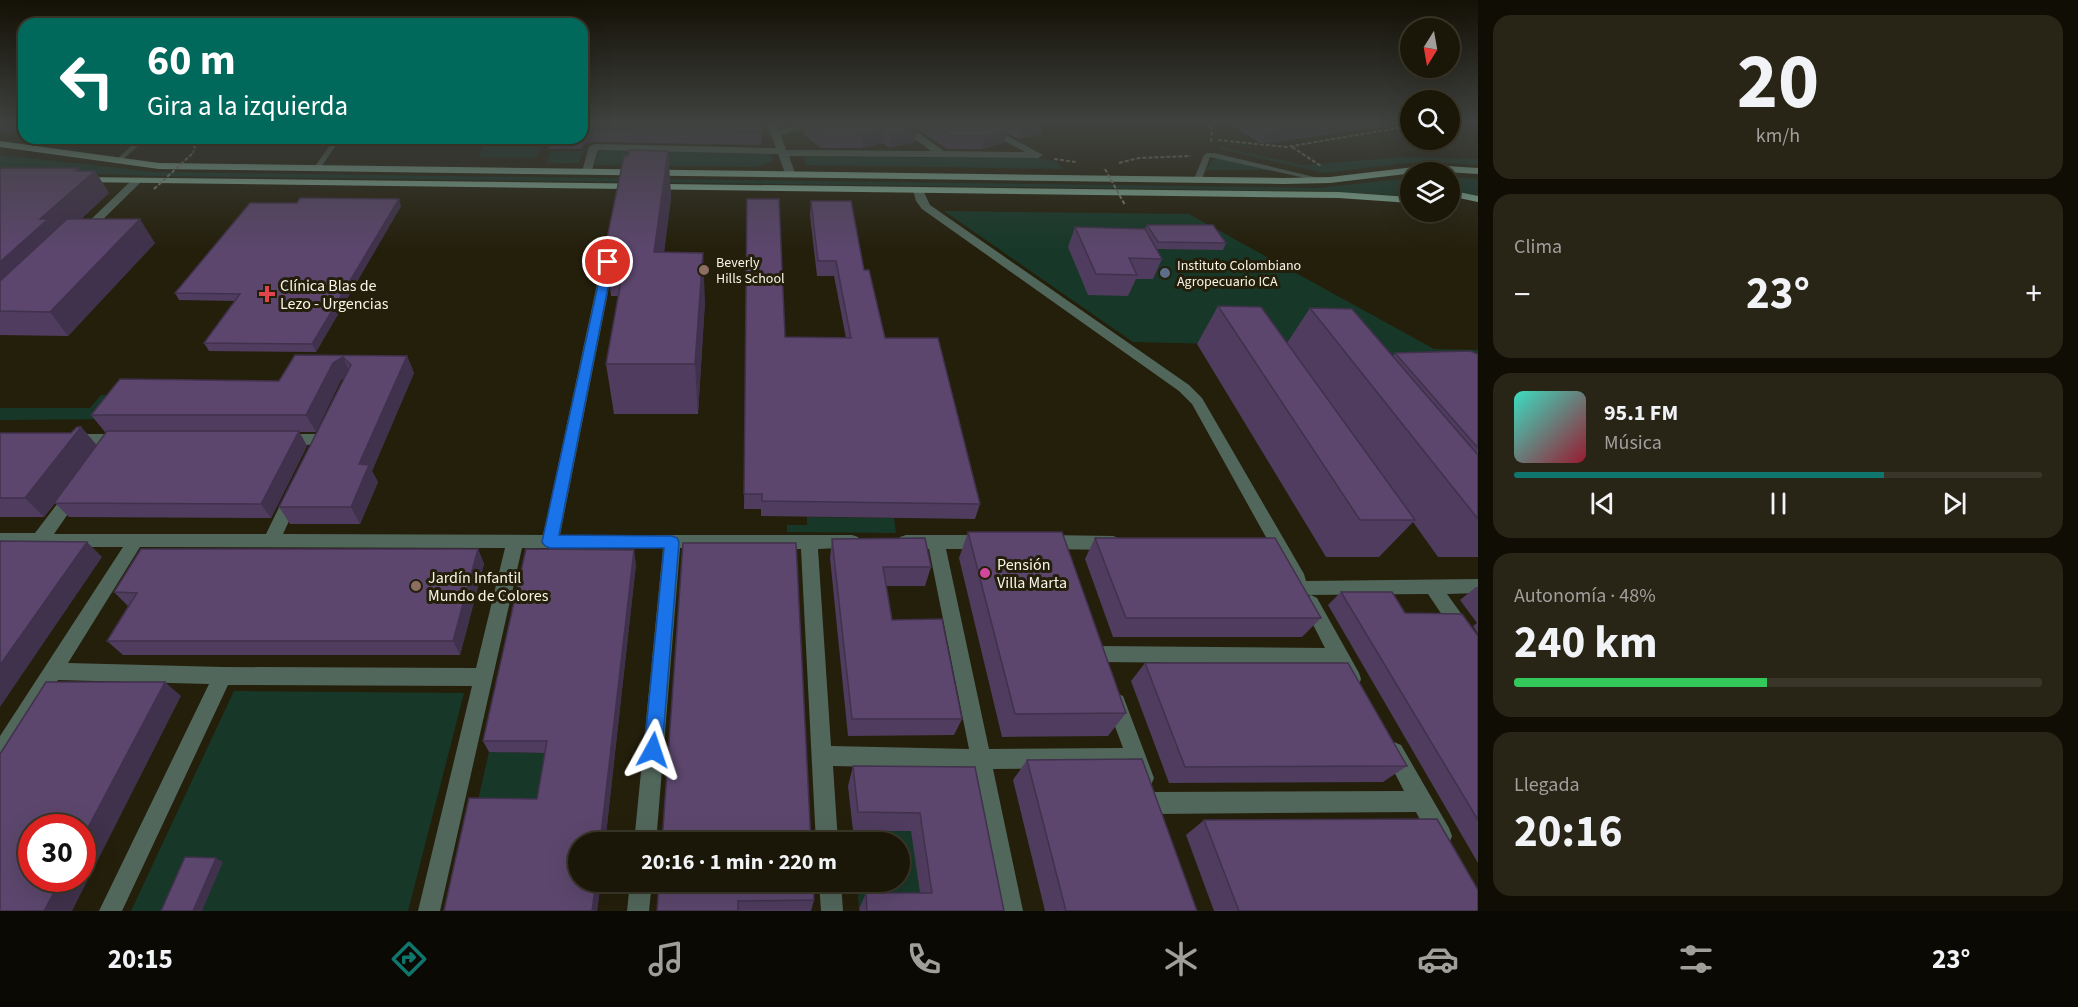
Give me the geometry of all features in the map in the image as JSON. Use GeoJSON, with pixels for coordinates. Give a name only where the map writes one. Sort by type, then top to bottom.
{"type":"FeatureCollection","features":[{"type":"Feature","properties":{"kind":"main road"},"geometry":{"type":"LineString","coordinates":[[147,165],[317,169],[1323,180],[1431,168],[1478,171]]}},
{"type":"Feature","properties":{"kind":"main road"},"geometry":{"type":"LineString","coordinates":[[1460,176],[1478,177]]}},
{"type":"Feature","properties":{"kind":"main road"},"geometry":{"type":"LineString","coordinates":[[68,179],[1339,195],[1400,199]]}},
{"type":"Feature","properties":{"kind":"main road"},"geometry":{"type":"LineString","coordinates":[[1460,195],[1478,199]]}},
{"type":"Feature","properties":{"kind":"main road"},"geometry":{"type":"LineString","coordinates":[[1460,203],[1478,204]]}},
{"type":"Feature","properties":{"kind":"street"},"geometry":{"type":"LineString","coordinates":[[587,171],[589,165]]}},
{"type":"Feature","properties":{"kind":"street"},"geometry":{"type":"LineString","coordinates":[[787,165],[790,173]]}},
{"type":"Feature","properties":{"kind":"street"},"geometry":{"type":"LineString","coordinates":[[73,242],[138,180]]}},
{"type":"Feature","properties":{"kind":"street"},"geometry":{"type":"LineString","coordinates":[[620,204],[624,186]]}},
{"type":"Feature","properties":{"kind":"street"},"geometry":{"type":"LineString","coordinates":[[918,190],[921,201],[926,207],[1184,388],[1197,401],[1279,543],[1362,697]]}},
{"type":"Feature","properties":{"kind":"street"},"geometry":{"type":"LineString","coordinates":[[550,542],[615,228]]}},
{"type":"Feature","properties":{"kind":"street"},"geometry":{"type":"LineString","coordinates":[[264,439],[324,434],[311,459]]}},
{"type":"Feature","properties":{"kind":"street"},"geometry":{"type":"LineString","coordinates":[[57,439],[137,439]]}},
{"type":"Feature","properties":{"kind":"street"},"geometry":{"type":"LineString","coordinates":[[100,457],[114,439]]}},
{"type":"Feature","properties":{"kind":"street"},"geometry":{"type":"LineString","coordinates":[[271,541],[301,479]]}},
{"type":"Feature","properties":{"kind":"street"},"geometry":{"type":"LineString","coordinates":[[39,541],[80,485]]}},
{"type":"Feature","properties":{"kind":"street"},"geometry":{"type":"LineString","coordinates":[[0,540],[867,542]]}},
{"type":"Feature","properties":{"kind":"street"},"geometry":{"type":"LineString","coordinates":[[0,754],[136,540]]}},
{"type":"Feature","properties":{"kind":"street"},"geometry":{"type":"LineString","coordinates":[[429,911],[515,541]]}},
{"type":"Feature","properties":{"kind":"street"},"geometry":{"type":"LineString","coordinates":[[646,832],[672,542]]}},
{"type":"Feature","properties":{"kind":"street"},"geometry":{"type":"LineString","coordinates":[[808,542],[826,832]]}},
{"type":"Feature","properties":{"kind":"street"},"geometry":{"type":"LineString","coordinates":[[890,542],[998,542]]}},
{"type":"Feature","properties":{"kind":"street"},"geometry":{"type":"LineString","coordinates":[[936,542],[1012,911]]}},
{"type":"Feature","properties":{"kind":"street"},"geometry":{"type":"LineString","coordinates":[[1030,542],[1130,543]]}},
{"type":"Feature","properties":{"kind":"street"},"geometry":{"type":"LineString","coordinates":[[1061,543],[1069,565]]}},
{"type":"Feature","properties":{"kind":"street"},"geometry":{"type":"LineString","coordinates":[[1256,543],[1279,543]]}},
{"type":"Feature","properties":{"kind":"street"},"geometry":{"type":"LineString","coordinates":[[1432,586],[1478,652]]}},
{"type":"Feature","properties":{"kind":"street"},"geometry":{"type":"LineString","coordinates":[[1303,588],[1478,586]]}},
{"type":"Feature","properties":{"kind":"street"},"geometry":{"type":"LineString","coordinates":[[1090,632],[1160,825]]}},
{"type":"Feature","properties":{"kind":"street"},"geometry":{"type":"LineString","coordinates":[[1098,654],[1339,656]]}},
{"type":"Feature","properties":{"kind":"street"},"geometry":{"type":"LineString","coordinates":[[54,671],[223,676],[484,677]]}},
{"type":"Feature","properties":{"kind":"street"},"geometry":{"type":"LineString","coordinates":[[110,911],[223,676]]}},
{"type":"Feature","properties":{"kind":"street"},"geometry":{"type":"LineString","coordinates":[[1386,739],[1450,850]]}},
{"type":"Feature","properties":{"kind":"street"},"geometry":{"type":"LineString","coordinates":[[822,756],[982,759],[1137,758]]}},
{"type":"Feature","properties":{"kind":"street"},"geometry":{"type":"LineString","coordinates":[[1152,803],[1421,801]]}},
{"type":"Feature","properties":{"kind":"street"},"geometry":{"type":"LineString","coordinates":[[638,911],[640,892]]}},
{"type":"Feature","properties":{"kind":"street"},"geometry":{"type":"LineString","coordinates":[[831,892],[832,911]]}},
{"type":"Feature","properties":{"kind":"lane"},"geometry":{"type":"LineString","coordinates":[[317,169],[320,165]]}},
{"type":"Feature","properties":{"kind":"lane"},"geometry":{"type":"LineString","coordinates":[[1198,179],[1203,165]]}},
{"type":"Feature","properties":{"kind":"lane"},"geometry":{"type":"LineString","coordinates":[[1258,165],[1323,180]]}},
{"type":"Feature","properties":{"kind":"path"},"geometry":{"type":"LineString","coordinates":[[154,189],[181,165]]}},
{"type":"Feature","properties":{"kind":"path"},"geometry":{"type":"LineString","coordinates":[[1105,169],[1125,205]]}},
{"type":"Feature","properties":{"kind":"green space"},"geometry":{"type":"Polygon","coordinates":[[[0,165],[87,165],[155,172],[1318,188],[1400,179],[1400,195],[1319,191],[153,176],[0,170],[0,165]]]}},
{"type":"Feature","properties":{"kind":"green space"},"geometry":{"type":"Polygon","coordinates":[[[595,165],[764,165],[757,167],[595,165]]]}},
{"type":"Feature","properties":{"kind":"green space"},"geometry":{"type":"Polygon","coordinates":[[[805,165],[1059,165],[1063,169],[805,165]]]}},
{"type":"Feature","properties":{"kind":"green space"},"geometry":{"type":"Polygon","coordinates":[[[1209,165],[1249,165],[1275,170],[1206,170],[1209,165]]]}},
{"type":"Feature","properties":{"kind":"green space"},"geometry":{"type":"Polygon","coordinates":[[[1287,165],[1303,165],[1396,165],[1324,173],[1287,165]]]}},
{"type":"Feature","properties":{"kind":"green space"},"geometry":{"type":"Polygon","coordinates":[[[1460,178],[1478,179],[1478,197],[1460,193],[1460,178]]]}},
{"type":"Feature","properties":{"kind":"green space"},"geometry":{"type":"Polygon","coordinates":[[[944,211],[1189,214],[1434,349],[1478,350],[1478,357],[1349,354],[1343,347],[1133,342],[944,211]]]}},
{"type":"Feature","properties":{"kind":"green space"},"geometry":{"type":"Polygon","coordinates":[[[101,395],[133,396],[115,419],[0,420],[0,408],[90,408],[101,395]]]}},
{"type":"Feature","properties":{"kind":"green space"},"geometry":{"type":"Polygon","coordinates":[[[807,517],[894,518],[896,533],[787,532],[787,525],[807,525],[807,517]]]}},
{"type":"Feature","properties":{"kind":"green space"},"geometry":{"type":"Polygon","coordinates":[[[234,691],[464,693],[408,911],[131,911],[234,691]]]}},
{"type":"Feature","properties":{"kind":"green space"},"geometry":{"type":"Polygon","coordinates":[[[489,752],[552,753],[542,809],[476,809],[489,752]]]}},
{"type":"Feature","properties":{"kind":"green space"},"geometry":{"type":"Polygon","coordinates":[[[912,831],[922,909],[859,909],[858,892],[910,892],[910,832],[853,832],[912,831]]]}},
{"type":"Feature","properties":{"kind":"building"},"geometry":{"type":"Polygon","coordinates":[[[622,165],[666,165],[654,252],[703,253],[695,364],[606,364],[627,248],[605,248],[622,165]]]}},
{"type":"Feature","properties":{"kind":"building"},"geometry":{"type":"Polygon","coordinates":[[[79,168],[76,171],[95,171],[40,219],[48,219],[0,262],[0,169],[79,168]]]}},
{"type":"Feature","properties":{"kind":"building"},"geometry":{"type":"Polygon","coordinates":[[[300,198],[399,199],[312,344],[204,343],[240,294],[175,293],[250,203],[297,203],[300,198]]]}},
{"type":"Feature","properties":{"kind":"building"},"geometry":{"type":"Polygon","coordinates":[[[747,199],[779,199],[785,337],[851,338],[836,261],[818,261],[811,201],[851,201],[864,270],[869,270],[885,338],[938,338],[980,504],[762,501],[762,494],[744,494],[747,199]]]}},
{"type":"Feature","properties":{"kind":"building"},"geometry":{"type":"Polygon","coordinates":[[[67,219],[140,219],[50,312],[0,311],[0,281],[67,219]]]}},
{"type":"Feature","properties":{"kind":"building"},"geometry":{"type":"Polygon","coordinates":[[[1147,225],[1213,225],[1226,243],[1158,242],[1147,225]]]}},
{"type":"Feature","properties":{"kind":"building"},"geometry":{"type":"Polygon","coordinates":[[[1075,227],[1145,229],[1162,259],[1129,258],[1137,275],[1096,274],[1075,227]]]}},
{"type":"Feature","properties":{"kind":"building"},"geometry":{"type":"Polygon","coordinates":[[[1218,306],[1261,307],[1415,520],[1360,520],[1218,306]]]}},
{"type":"Feature","properties":{"kind":"building"},"geometry":{"type":"Polygon","coordinates":[[[1310,308],[1352,309],[1478,455],[1478,519],[1310,308]]]}},
{"type":"Feature","properties":{"kind":"building"},"geometry":{"type":"Polygon","coordinates":[[[1470,351],[1478,354],[1478,448],[1395,353],[1470,351]]]}},
{"type":"Feature","properties":{"kind":"building"},"geometry":{"type":"Polygon","coordinates":[[[295,355],[407,356],[359,464],[369,465],[351,507],[279,507],[351,365],[343,357],[333,363],[306,415],[91,415],[120,379],[279,381],[295,355]]]}},
{"type":"Feature","properties":{"kind":"building"},"geometry":{"type":"Polygon","coordinates":[[[77,427],[81,427],[25,498],[0,498],[0,433],[71,433],[77,427]]]}},
{"type":"Feature","properties":{"kind":"building"},"geometry":{"type":"Polygon","coordinates":[[[107,431],[299,431],[261,504],[54,503],[107,431]]]}},
{"type":"Feature","properties":{"kind":"building"},"geometry":{"type":"Polygon","coordinates":[[[968,532],[1062,532],[1126,713],[1015,714],[968,532]]]}},
{"type":"Feature","properties":{"kind":"building"},"geometry":{"type":"Polygon","coordinates":[[[925,538],[931,567],[883,567],[892,620],[942,619],[962,719],[852,719],[832,539],[925,538]]]}},
{"type":"Feature","properties":{"kind":"building"},"geometry":{"type":"Polygon","coordinates":[[[1095,538],[1275,538],[1321,618],[1126,618],[1095,538]]]}},
{"type":"Feature","properties":{"kind":"building"},"geometry":{"type":"Polygon","coordinates":[[[0,541],[87,542],[0,665],[0,541]]]}},
{"type":"Feature","properties":{"kind":"building"},"geometry":{"type":"Polygon","coordinates":[[[683,543],[796,543],[810,832],[663,832],[683,543]]]}},
{"type":"Feature","properties":{"kind":"building"},"geometry":{"type":"Polygon","coordinates":[[[141,549],[478,549],[453,641],[107,641],[137,593],[114,592],[141,549]]]}},
{"type":"Feature","properties":{"kind":"building"},"geometry":{"type":"Polygon","coordinates":[[[526,549],[634,550],[601,832],[568,832],[568,892],[595,892],[592,911],[444,911],[469,798],[537,799],[547,741],[483,741],[526,549]]]}},
{"type":"Feature","properties":{"kind":"building"},"geometry":{"type":"Polygon","coordinates":[[[1341,592],[1392,592],[1405,613],[1462,614],[1478,636],[1478,820],[1341,592]]]}},
{"type":"Feature","properties":{"kind":"building"},"geometry":{"type":"Polygon","coordinates":[[[1145,663],[1348,663],[1407,766],[1185,767],[1145,663]]]}},
{"type":"Feature","properties":{"kind":"building"},"geometry":{"type":"Polygon","coordinates":[[[46,682],[165,682],[95,814],[18,814],[18,892],[54,892],[44,911],[0,911],[0,754],[46,682]]]}},
{"type":"Feature","properties":{"kind":"building"},"geometry":{"type":"Polygon","coordinates":[[[1142,759],[1197,911],[1066,911],[1027,760],[1142,759]]]}},
{"type":"Feature","properties":{"kind":"building"},"geometry":{"type":"Polygon","coordinates":[[[853,766],[975,767],[1004,911],[867,911],[866,893],[932,893],[920,813],[858,812],[853,766]]]}},
{"type":"Feature","properties":{"kind":"building"},"geometry":{"type":"Polygon","coordinates":[[[1437,819],[1478,890],[1478,911],[1239,911],[1204,820],[1437,819]]]}},
{"type":"Feature","properties":{"kind":"building"},"geometry":{"type":"Polygon","coordinates":[[[185,857],[216,858],[193,911],[161,911],[185,857]]]}},
{"type":"Feature","properties":{"kind":"building"},"geometry":{"type":"Polygon","coordinates":[[[658,892],[814,892],[814,900],[738,901],[738,911],[657,911],[658,892]]]}},
{"type":"Feature","properties":{"kind":"place","name":"Beverly Hills School"},"geometry":{"type":"Point","coordinates":[704,270]}},
{"type":"Feature","properties":{"kind":"place","name":"Instituto Colombiano Agropecuario ICA"},"geometry":{"type":"Point","coordinates":[1165,273]}},
{"type":"Feature","properties":{"kind":"place","name":"Clínica Blas de Lezo - Urgencias"},"geometry":{"type":"Point","coordinates":[267,294]}},
{"type":"Feature","properties":{"kind":"place","name":"Pensión Villa Marta"},"geometry":{"type":"Point","coordinates":[985,573]}},
{"type":"Feature","properties":{"kind":"place","name":"Jardín Infantil Mundo de Colores"},"geometry":{"type":"Point","coordinates":[416,586]}},
{"type":"Feature","properties":{"kind":"route"},"geometry":{"type":"LineString","coordinates":[[608,262],[550,542],[672,542],[653,750]]}}]}
